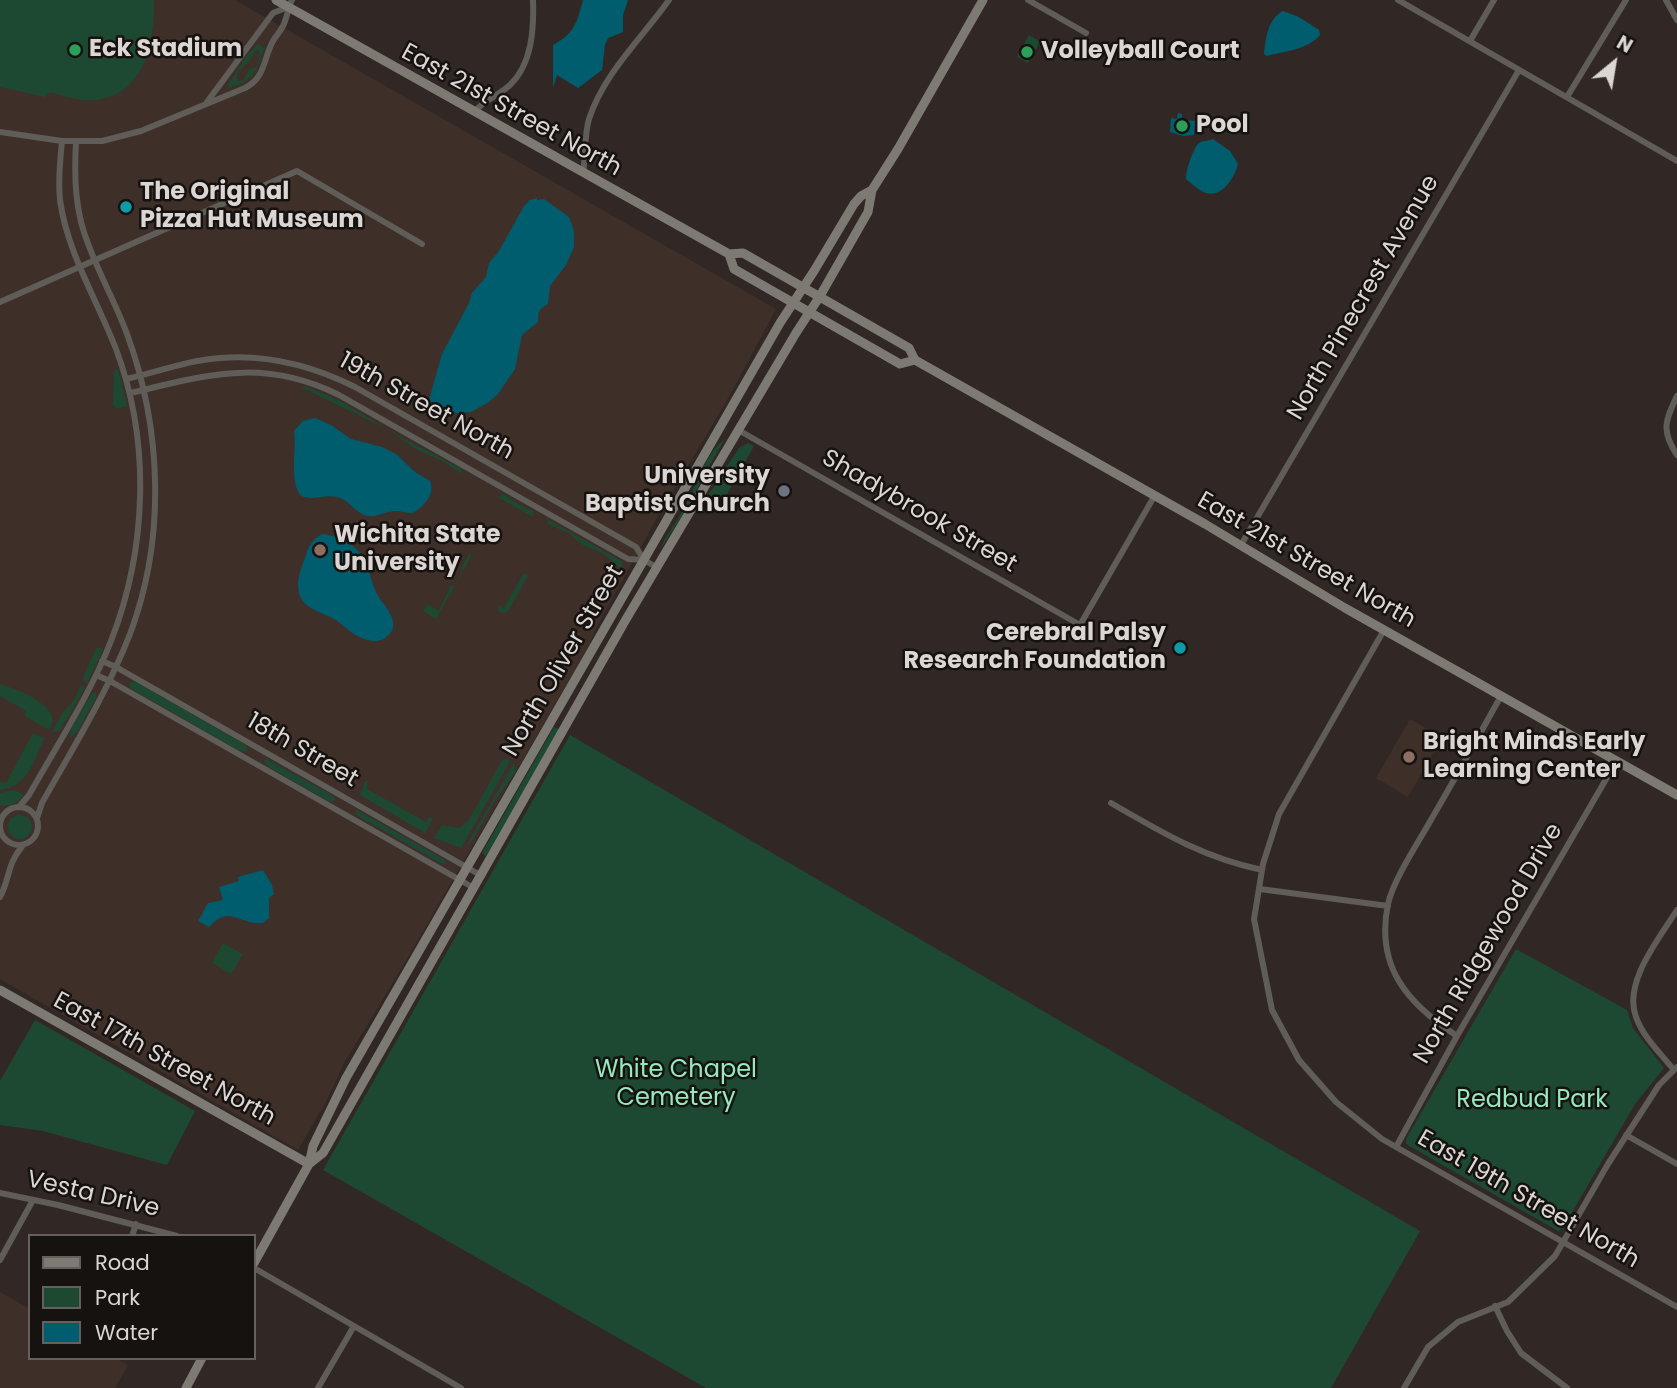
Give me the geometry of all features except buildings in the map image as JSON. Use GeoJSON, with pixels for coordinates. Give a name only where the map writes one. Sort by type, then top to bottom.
{"type":"FeatureCollection","features":[{"type":"Feature","properties":{"kind":"main road","name":"East 21st Street North"},"geometry":{"type":"LineString","coordinates":[[276,0],[290,3],[474,113],[729,254],[743,253],[820,296],[909,348],[915,360],[1677,795]]}},
{"type":"Feature","properties":{"kind":"main road","name":"North Oliver Street"},"geometry":{"type":"LineString","coordinates":[[309,1164],[323,1153],[625,621],[820,296],[868,212],[872,190],[983,0]]}},
{"type":"Feature","properties":{"kind":"main road","name":"North Oliver Street"},"geometry":{"type":"LineString","coordinates":[[256,1259],[309,1164],[313,1146],[346,1078],[644,560],[793,303],[854,204],[872,190]]}},
{"type":"Feature","properties":{"kind":"main road","name":"East 21st Street North"},"geometry":{"type":"LineString","coordinates":[[729,254],[734,269],[810,313],[900,364],[915,360]]}},
{"type":"Feature","properties":{"kind":"main road","name":"East 17th Street North"},"geometry":{"type":"LineString","coordinates":[[0,990],[309,1164]]}},
{"type":"Feature","properties":{"kind":"main road"},"geometry":{"type":"LineString","coordinates":[[190,1387],[201,1360]]}},
{"type":"Feature","properties":{"kind":"street"},"geometry":{"type":"LineString","coordinates":[[474,113],[482,103],[511,84],[524,65],[531,44],[533,0]]}},
{"type":"Feature","properties":{"kind":"street"},"geometry":{"type":"LineString","coordinates":[[583,173],[586,136],[594,106],[636,41],[669,0]]}},
{"type":"Feature","properties":{"kind":"street"},"geometry":{"type":"LineString","coordinates":[[1028,0],[1086,33]]}},
{"type":"Feature","properties":{"kind":"street"},"geometry":{"type":"LineString","coordinates":[[1398,0],[1677,161]]}},
{"type":"Feature","properties":{"kind":"street"},"geometry":{"type":"LineString","coordinates":[[1470,41],[1494,0]]}},
{"type":"Feature","properties":{"kind":"street"},"geometry":{"type":"LineString","coordinates":[[1567,97],[1626,0]]}},
{"type":"Feature","properties":{"kind":"street"},"geometry":{"type":"LineString","coordinates":[[1666,0],[1677,20]]}},
{"type":"Feature","properties":{"kind":"street"},"geometry":{"type":"LineString","coordinates":[[207,102],[272,13],[290,3]]}},
{"type":"Feature","properties":{"kind":"street"},"geometry":{"type":"LineString","coordinates":[[0,132],[62,141],[102,141],[129,135],[245,88],[258,78],[273,41],[286,21],[290,3]]}},
{"type":"Feature","properties":{"kind":"street","name":"North Pinecrest Avenue"},"geometry":{"type":"LineString","coordinates":[[1241,545],[1519,70]]}},
{"type":"Feature","properties":{"kind":"street"},"geometry":{"type":"LineString","coordinates":[[19,807],[29,795],[102,661],[120,615],[134,559],[139,522],[138,453],[130,393],[104,319],[70,241],[60,200],[62,141]]}},
{"type":"Feature","properties":{"kind":"street"},"geometry":{"type":"LineString","coordinates":[[37,818],[29,810],[19,807],[9,810],[0,825],[1,840],[13,845],[23,845],[37,835],[37,818],[42,803],[110,681],[136,617],[153,534],[155,464],[144,390],[127,331],[95,260],[78,211],[76,142]]}},
{"type":"Feature","properties":{"kind":"street"},"geometry":{"type":"LineString","coordinates":[[0,302],[297,171],[422,244]]}},
{"type":"Feature","properties":{"kind":"street","name":"19th Street North"},"geometry":{"type":"LineString","coordinates":[[126,379],[220,358],[276,360],[318,370],[355,387],[636,547],[644,560]]}},
{"type":"Feature","properties":{"kind":"street","name":"19th Street North"},"geometry":{"type":"LineString","coordinates":[[130,393],[206,375],[236,372],[276,375],[319,386],[340,395],[628,559],[644,560],[658,568]]}},
{"type":"Feature","properties":{"kind":"street"},"geometry":{"type":"LineString","coordinates":[[1677,396],[1665,426],[1668,441],[1677,455]]}},
{"type":"Feature","properties":{"kind":"street","name":"Shadybrook Street"},"geometry":{"type":"LineString","coordinates":[[740,431],[1080,625],[1155,495]]}},
{"type":"Feature","properties":{"kind":"street","name":"East 19th Street North"},"geometry":{"type":"LineString","coordinates":[[1384,630],[1279,814],[1262,870],[1254,919],[1272,1010],[1279,1027],[1299,1060],[1336,1102],[1382,1139],[1677,1307]]}},
{"type":"Feature","properties":{"kind":"street","name":"18th Street"},"geometry":{"type":"LineString","coordinates":[[102,661],[482,876]]}},
{"type":"Feature","properties":{"kind":"street","name":"18th Street"},"geometry":{"type":"LineString","coordinates":[[96,675],[474,888]]}},
{"type":"Feature","properties":{"kind":"street"},"geometry":{"type":"LineString","coordinates":[[1457,1036],[1430,1019],[1402,988],[1393,970],[1388,949],[1388,906],[1406,864],[1501,696]]}},
{"type":"Feature","properties":{"kind":"street","name":"North Ridgewood Drive"},"geometry":{"type":"LineString","coordinates":[[1396,1147],[1457,1036],[1616,762]]}},
{"type":"Feature","properties":{"kind":"street"},"geometry":{"type":"LineString","coordinates":[[1111,803],[1199,852],[1227,863],[1262,870]]}},
{"type":"Feature","properties":{"kind":"street"},"geometry":{"type":"LineString","coordinates":[[0,897],[11,860],[23,845]]}},
{"type":"Feature","properties":{"kind":"street"},"geometry":{"type":"LineString","coordinates":[[1260,889],[1388,906]]}},
{"type":"Feature","properties":{"kind":"street"},"geometry":{"type":"LineString","coordinates":[[1404,1388],[1429,1347],[1458,1322],[1508,1301],[1555,1256],[1626,1135],[1659,1084],[1676,1068],[1641,1026],[1632,1001],[1638,975],[1677,910]]}},
{"type":"Feature","properties":{"kind":"street"},"geometry":{"type":"LineString","coordinates":[[1626,1135],[1677,1164]]}},
{"type":"Feature","properties":{"kind":"street","name":"Vesta Drive"},"geometry":{"type":"LineString","coordinates":[[0,1193],[170,1234]]}},
{"type":"Feature","properties":{"kind":"street"},"geometry":{"type":"LineString","coordinates":[[0,1260],[33,1200]]}},
{"type":"Feature","properties":{"kind":"street"},"geometry":{"type":"LineString","coordinates":[[133,1234],[136,1224]]}},
{"type":"Feature","properties":{"kind":"street"},"geometry":{"type":"LineString","coordinates":[[256,1264],[456,1387]]}},
{"type":"Feature","properties":{"kind":"street"},"geometry":{"type":"LineString","coordinates":[[1495,1306],[1521,1353],[1567,1388]]}},
{"type":"Feature","properties":{"kind":"street"},"geometry":{"type":"LineString","coordinates":[[318,1388],[354,1326]]}},
{"type":"Feature","properties":{"kind":"shaded area","name":"Wichita State University"},"geometry":{"type":"Polygon","coordinates":[[[0,0],[235,0],[776,309],[730,395],[596,628],[589,646],[344,1063],[327,1100],[298,1150],[0,979],[0,0]]]}},
{"type":"Feature","properties":{"kind":"shaded area","name":"Bright Minds Early Learning Center"},"geometry":{"type":"Polygon","coordinates":[[[1410,719],[1442,737],[1408,797],[1376,778],[1410,719]]]}},
{"type":"Feature","properties":{"kind":"shaded area"},"geometry":{"type":"Polygon","coordinates":[[[0,1292],[28,1308],[28,1360],[119,1360],[128,1365],[115,1388],[0,1388],[0,1292]]]}},
{"type":"Feature","properties":{"kind":"green space","name":"Eck Stadium"},"geometry":{"type":"Polygon","coordinates":[[[0,0],[154,0],[152,33],[143,65],[124,89],[110,97],[93,100],[76,99],[50,92],[45,97],[0,87],[0,0]]]}},
{"type":"Feature","properties":{"kind":"green space","name":"Volleyball Court"},"geometry":{"type":"Polygon","coordinates":[[[1029,35],[1040,42],[1028,63],[1017,57],[1029,35]]]}},
{"type":"Feature","properties":{"kind":"green space"},"geometry":{"type":"Polygon","coordinates":[[[258,44],[264,48],[259,63],[253,74],[244,82],[229,88],[228,85],[245,58],[258,44]],[[257,49],[237,73],[237,81],[243,81],[249,70],[257,66],[260,52],[257,49]]]}},
{"type":"Feature","properties":{"kind":"green space"},"geometry":{"type":"Polygon","coordinates":[[[118,369],[127,406],[117,409],[113,405],[114,371],[118,369]]]}},
{"type":"Feature","properties":{"kind":"green space"},"geometry":{"type":"Polygon","coordinates":[[[305,386],[342,402],[461,469],[462,474],[416,449],[385,428],[301,387],[305,386]]]}},
{"type":"Feature","properties":{"kind":"green space"},"geometry":{"type":"Polygon","coordinates":[[[725,439],[694,497],[661,548],[711,453],[725,439]]]}},
{"type":"Feature","properties":{"kind":"green space"},"geometry":{"type":"Polygon","coordinates":[[[748,443],[754,446],[720,507],[709,501],[709,494],[739,448],[748,443]]]}},
{"type":"Feature","properties":{"kind":"green space"},"geometry":{"type":"Polygon","coordinates":[[[502,493],[533,511],[533,517],[499,498],[502,493]]]}},
{"type":"Feature","properties":{"kind":"green space"},"geometry":{"type":"Polygon","coordinates":[[[549,520],[623,562],[620,568],[604,554],[546,523],[549,520]]]}},
{"type":"Feature","properties":{"kind":"green space"},"geometry":{"type":"Polygon","coordinates":[[[471,551],[470,559],[436,619],[423,611],[427,604],[439,611],[471,551]]]}},
{"type":"Feature","properties":{"kind":"green space"},"geometry":{"type":"Polygon","coordinates":[[[524,573],[528,576],[508,611],[499,612],[498,605],[504,608],[524,573]]]}},
{"type":"Feature","properties":{"kind":"green space"},"geometry":{"type":"Polygon","coordinates":[[[97,647],[103,649],[87,683],[82,680],[97,647]]]}},
{"type":"Feature","properties":{"kind":"green space"},"geometry":{"type":"Polygon","coordinates":[[[134,681],[248,749],[246,752],[238,750],[130,688],[129,683],[134,681]]]}},
{"type":"Feature","properties":{"kind":"green space"},"geometry":{"type":"Polygon","coordinates":[[[0,684],[39,701],[53,720],[49,730],[25,716],[26,711],[0,696],[0,684]]]}},
{"type":"Feature","properties":{"kind":"green space"},"geometry":{"type":"Polygon","coordinates":[[[81,685],[85,687],[60,731],[52,732],[61,715],[75,699],[81,685]]]}},
{"type":"Feature","properties":{"kind":"green space"},"geometry":{"type":"Polygon","coordinates":[[[93,692],[96,693],[96,698],[77,732],[70,738],[71,729],[93,692]]]}},
{"type":"Feature","properties":{"kind":"green space"},"geometry":{"type":"Polygon","coordinates":[[[554,727],[559,729],[486,856],[482,853],[554,727]]]}},
{"type":"Feature","properties":{"kind":"green space"},"geometry":{"type":"Polygon","coordinates":[[[33,733],[44,738],[29,771],[10,788],[0,790],[0,781],[6,783],[33,733]]]}},
{"type":"Feature","properties":{"kind":"green space","name":"White Chapel Cemetery"},"geometry":{"type":"Polygon","coordinates":[[[570,735],[1420,1231],[1331,1388],[706,1388],[323,1170],[570,735]]]}},
{"type":"Feature","properties":{"kind":"green space"},"geometry":{"type":"Polygon","coordinates":[[[266,759],[330,794],[335,798],[333,802],[269,767],[264,761],[266,759]]]}},
{"type":"Feature","properties":{"kind":"green space"},"geometry":{"type":"Polygon","coordinates":[[[502,760],[510,761],[461,848],[434,838],[442,825],[459,828],[469,820],[502,760]]]}},
{"type":"Feature","properties":{"kind":"green space"},"geometry":{"type":"Polygon","coordinates":[[[514,763],[516,771],[470,844],[468,843],[514,763]]]}},
{"type":"Feature","properties":{"kind":"green space"},"geometry":{"type":"Polygon","coordinates":[[[368,781],[367,789],[426,822],[430,817],[433,818],[425,833],[360,795],[365,782],[368,781]]]}},
{"type":"Feature","properties":{"kind":"green space"},"geometry":{"type":"Polygon","coordinates":[[[15,790],[24,795],[13,804],[0,805],[0,793],[15,790]]]}},
{"type":"Feature","properties":{"kind":"green space"},"geometry":{"type":"Polygon","coordinates":[[[357,810],[446,863],[442,864],[358,816],[355,813],[357,810]]]}},
{"type":"Feature","properties":{"kind":"green space"},"geometry":{"type":"Polygon","coordinates":[[[20,815],[29,818],[32,827],[29,836],[20,839],[11,836],[8,827],[11,818],[20,815]]]}},
{"type":"Feature","properties":{"kind":"green space"},"geometry":{"type":"Polygon","coordinates":[[[223,943],[243,954],[231,974],[212,963],[223,943]]]}},
{"type":"Feature","properties":{"kind":"green space","name":"Redbud Park"},"geometry":{"type":"Polygon","coordinates":[[[1516,949],[1627,1010],[1633,1028],[1664,1068],[1635,1104],[1563,1228],[1558,1231],[1406,1144],[1406,1139],[1516,949]]]}},
{"type":"Feature","properties":{"kind":"green space"},"geometry":{"type":"Polygon","coordinates":[[[35,1020],[195,1111],[167,1165],[43,1131],[0,1125],[0,1081],[35,1020]]]}},
{"type":"Feature","properties":{"kind":"water"},"geometry":{"type":"Polygon","coordinates":[[[583,0],[628,0],[623,15],[623,32],[608,38],[602,70],[578,88],[557,75],[553,88],[553,45],[566,37],[574,27],[583,0]]]}},
{"type":"Feature","properties":{"kind":"water"},"geometry":{"type":"Polygon","coordinates":[[[1283,11],[1299,17],[1319,30],[1320,35],[1302,47],[1267,56],[1264,54],[1269,29],[1274,19],[1283,11]]]}},
{"type":"Feature","properties":{"kind":"water","name":"Pool"},"geometry":{"type":"Polygon","coordinates":[[[1178,113],[1182,114],[1182,120],[1195,121],[1194,135],[1183,136],[1170,132],[1171,118],[1177,119],[1178,113]]]}},
{"type":"Feature","properties":{"kind":"water"},"geometry":{"type":"Polygon","coordinates":[[[1213,139],[1230,151],[1238,164],[1227,185],[1212,194],[1201,191],[1186,179],[1197,145],[1213,139]]]}},
{"type":"Feature","properties":{"kind":"water"},"geometry":{"type":"Polygon","coordinates":[[[537,198],[544,199],[569,217],[574,231],[574,247],[566,265],[550,286],[548,304],[540,311],[538,322],[522,335],[515,369],[498,394],[471,412],[445,414],[429,400],[442,354],[472,293],[486,277],[489,263],[499,251],[524,206],[537,198]]]}},
{"type":"Feature","properties":{"kind":"water"},"geometry":{"type":"Polygon","coordinates":[[[315,418],[351,439],[382,447],[396,454],[415,472],[430,481],[430,496],[412,513],[391,511],[368,516],[340,498],[309,498],[300,495],[294,472],[294,431],[303,421],[315,418]]]}},
{"type":"Feature","properties":{"kind":"water"},"geometry":{"type":"Polygon","coordinates":[[[323,534],[348,543],[363,557],[376,592],[393,621],[391,633],[385,638],[370,641],[361,638],[302,600],[298,584],[301,568],[311,544],[323,534]]]}},
{"type":"Feature","properties":{"kind":"water"},"geometry":{"type":"Polygon","coordinates":[[[263,870],[274,894],[269,898],[269,918],[263,923],[229,916],[216,920],[209,927],[198,921],[208,903],[223,900],[219,887],[239,881],[238,877],[263,870]]]}},
{"type":"Feature","properties":{"kind":"place","name":"Eck Stadium"},"geometry":{"type":"Point","coordinates":[75,50]}},
{"type":"Feature","properties":{"kind":"place","name":"Volleyball Court"},"geometry":{"type":"Point","coordinates":[1027,52]}},
{"type":"Feature","properties":{"kind":"place","name":"Pool"},"geometry":{"type":"Point","coordinates":[1182,126]}},
{"type":"Feature","properties":{"kind":"place","name":"The Original Pizza Hut Museum"},"geometry":{"type":"Point","coordinates":[126,207]}},
{"type":"Feature","properties":{"kind":"place","name":"University Baptist Church"},"geometry":{"type":"Point","coordinates":[784,491]}},
{"type":"Feature","properties":{"kind":"place","name":"Wichita State University"},"geometry":{"type":"Point","coordinates":[320,550]}},
{"type":"Feature","properties":{"kind":"place","name":"Cerebral Palsy Research Foundation"},"geometry":{"type":"Point","coordinates":[1180,648]}},
{"type":"Feature","properties":{"kind":"place","name":"Bright Minds Early Learning Center"},"geometry":{"type":"Point","coordinates":[1409,757]}}]}
